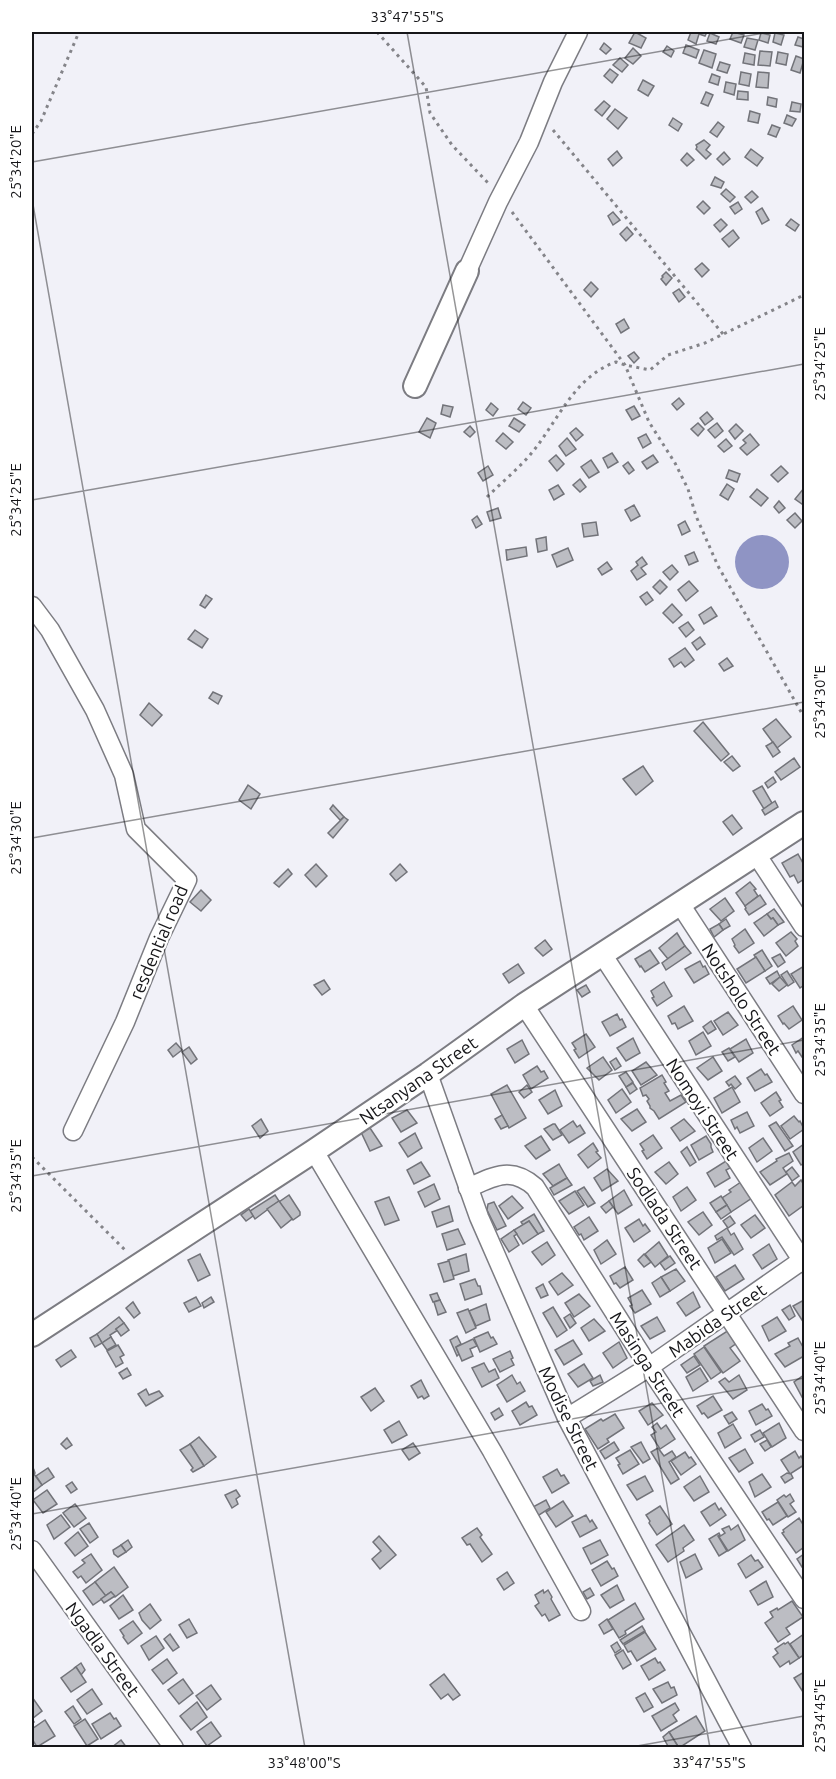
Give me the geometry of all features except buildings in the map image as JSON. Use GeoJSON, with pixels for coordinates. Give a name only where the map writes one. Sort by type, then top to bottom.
{"type":"FeatureCollection","features":[{"type":"Feature","properties":{"kind":"street"},"geometry":{"type":"LineString","coordinates":[[415,386],[500,197],[529,142],[553,82],[578,32]]}},
{"type":"Feature","properties":{"kind":"street","name":"resdential road"},"geometry":{"type":"LineString","coordinates":[[32,606],[50,630],[95,710],[124,776],[136,829],[187,880],[159,938],[125,1022],[73,1131]]}},
{"type":"Feature","properties":{"kind":"street","name":"Ntsanyana Street"},"geometry":{"type":"LineString","coordinates":[[32,1335],[314,1151],[428,1074],[524,1005],[804,823]]}},
{"type":"Feature","properties":{"kind":"street"},"geometry":{"type":"LineString","coordinates":[[756,854],[804,927]]}},
{"type":"Feature","properties":{"kind":"street","name":"Notsholo Street"},"geometry":{"type":"LineString","coordinates":[[680,904],[804,1094]]}},
{"type":"Feature","properties":{"kind":"street","name":"Nomoyi Street"},"geometry":{"type":"LineString","coordinates":[[602,954],[804,1261]]}},
{"type":"Feature","properties":{"kind":"street","name":"Sodlada Street"},"geometry":{"type":"LineString","coordinates":[[524,1005],[804,1431]]}},
{"type":"Feature","properties":{"kind":"street","name":"Modise Street"},"geometry":{"type":"LineString","coordinates":[[428,1074],[479,1217],[567,1418],[742,1748]]}},
{"type":"Feature","properties":{"kind":"street"},"geometry":{"type":"LineString","coordinates":[[314,1151],[492,1451],[580,1611]]}},
{"type":"Feature","properties":{"kind":"street","name":"Masinga Street"},"geometry":{"type":"LineString","coordinates":[[468,1188],[490,1178],[507,1174],[520,1176],[535,1187],[649,1367],[804,1599]]}},
{"type":"Feature","properties":{"kind":"street","name":"Mabida Street"},"geometry":{"type":"LineString","coordinates":[[567,1418],[649,1367],[804,1261]]}},
{"type":"Feature","properties":{"kind":"street","name":"Ngadla Street"},"geometry":{"type":"LineString","coordinates":[[32,1550],[174,1748]]}},
{"type":"Feature","properties":{"kind":"path"},"geometry":{"type":"LineString","coordinates":[[32,134],[41,121],[79,32]]}},
{"type":"Feature","properties":{"kind":"path"},"geometry":{"type":"LineString","coordinates":[[377,32],[426,87],[430,113],[452,145],[500,197],[625,365],[649,422],[675,463],[688,489],[696,516],[718,566],[804,717]]}},
{"type":"Feature","properties":{"kind":"path"},"geometry":{"type":"LineString","coordinates":[[539,118],[549,126],[723,334]]}},
{"type":"Feature","properties":{"kind":"path"},"geometry":{"type":"LineString","coordinates":[[487,496],[529,456],[579,386],[593,372],[616,362],[650,370],[668,355],[705,343],[804,295]]}},
{"type":"Feature","properties":{"kind":"path"},"geometry":{"type":"LineString","coordinates":[[32,1157],[139,1264]]}},
{"type":"Feature","properties":{"kind":"water"},"geometry":{"type":"Polygon","coordinates":[[[762,535],[772,537],[781,543],[787,552],[789,562],[787,572],[781,581],[772,587],[762,589],[752,587],[743,581],[737,572],[735,562],[737,552],[743,543],[752,537],[762,535]]]}}]}
